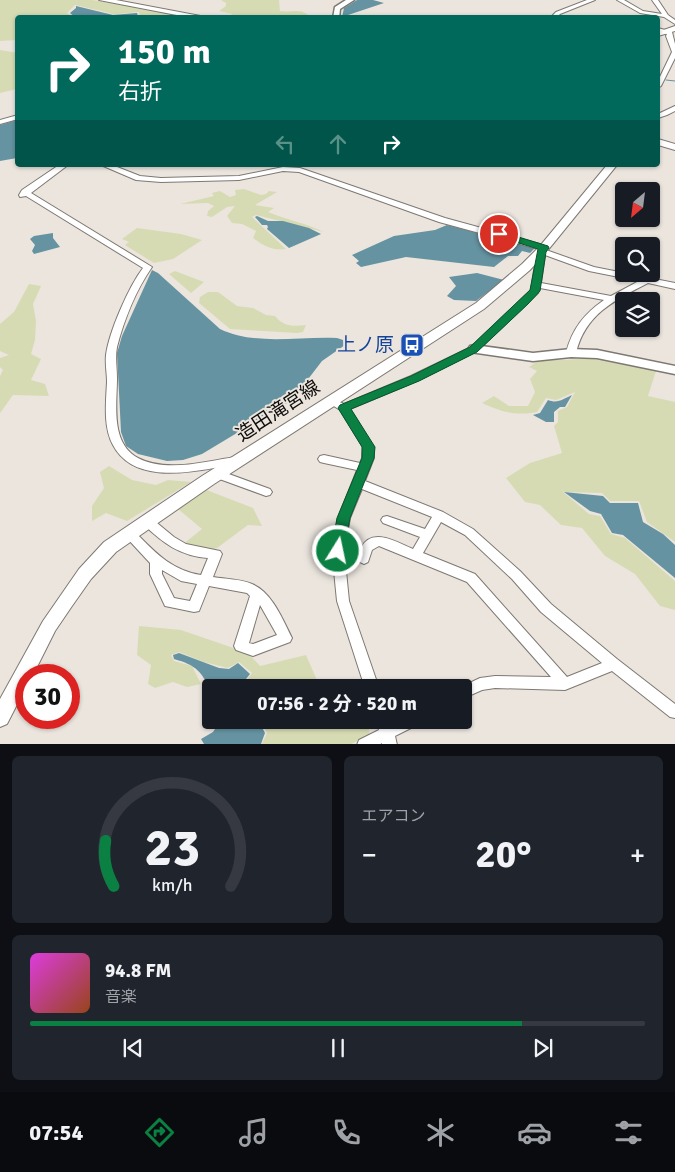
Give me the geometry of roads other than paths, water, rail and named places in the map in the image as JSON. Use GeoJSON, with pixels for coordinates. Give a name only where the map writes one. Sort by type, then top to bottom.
{"type":"FeatureCollection","features":[{"type":"Feature","properties":{"kind":"main road"},"geometry":{"type":"LineString","coordinates":[[103,0],[190,15]]}},
{"type":"Feature","properties":{"kind":"main road"},"geometry":{"type":"LineString","coordinates":[[660,143],[675,147]]}},
{"type":"Feature","properties":{"kind":"main road","name":"造田滝宮線"},"geometry":{"type":"LineString","coordinates":[[0,718],[50,626],[66,601],[94,563],[110,547],[129,532],[239,460],[338,404],[480,306],[506,285],[543,249],[610,167]]}},
{"type":"Feature","properties":{"kind":"street"},"geometry":{"type":"LineString","coordinates":[[336,15],[337,8],[351,0]]}},
{"type":"Feature","properties":{"kind":"street"},"geometry":{"type":"LineString","coordinates":[[556,15],[592,0]]}},
{"type":"Feature","properties":{"kind":"street"},"geometry":{"type":"LineString","coordinates":[[620,0],[642,12],[666,16]]}},
{"type":"Feature","properties":{"kind":"street"},"geometry":{"type":"LineString","coordinates":[[655,0],[666,16],[675,22]]}},
{"type":"Feature","properties":{"kind":"street"},"geometry":{"type":"LineString","coordinates":[[660,82],[675,52],[666,32]]}},
{"type":"Feature","properties":{"kind":"street"},"geometry":{"type":"LineString","coordinates":[[660,114],[675,108]]}},
{"type":"Feature","properties":{"kind":"street"},"geometry":{"type":"LineString","coordinates":[[0,122],[15,118]]}},
{"type":"Feature","properties":{"kind":"street"},"geometry":{"type":"LineString","coordinates":[[61,167],[24,194],[148,267],[141,276],[113,340],[110,355],[114,428],[116,441],[122,451],[145,464],[159,468],[199,468],[239,460]]}},
{"type":"Feature","properties":{"kind":"street"},"geometry":{"type":"LineString","coordinates":[[110,167],[139,178],[161,180],[239,178],[283,169],[300,170],[442,220],[543,249],[592,269],[615,274]]}},
{"type":"Feature","properties":{"kind":"street"},"geometry":{"type":"LineString","coordinates":[[369,679],[343,601],[338,551],[344,518],[365,468],[368,458],[368,447],[338,404],[415,378],[474,349],[535,291],[543,249]]}},
{"type":"Feature","properties":{"kind":"street"},"geometry":{"type":"LineString","coordinates":[[570,353],[576,334],[584,322],[611,299],[644,282]]}},
{"type":"Feature","properties":{"kind":"street"},"geometry":{"type":"LineString","coordinates":[[652,282],[675,286]]}},
{"type":"Feature","properties":{"kind":"street"},"geometry":{"type":"LineString","coordinates":[[537,285],[611,299]]}},
{"type":"Feature","properties":{"kind":"street"},"geometry":{"type":"LineString","coordinates":[[474,349],[533,357],[570,353],[597,354],[675,370]]}},
{"type":"Feature","properties":{"kind":"street"},"geometry":{"type":"LineString","coordinates":[[324,459],[365,468]]}},
{"type":"Feature","properties":{"kind":"street"},"geometry":{"type":"LineString","coordinates":[[218,474],[266,492]]}},
{"type":"Feature","properties":{"kind":"street"},"geometry":{"type":"LineString","coordinates":[[359,483],[439,515],[469,532],[516,575],[546,608],[675,712]]}},
{"type":"Feature","properties":{"kind":"street"},"geometry":{"type":"LineString","coordinates":[[418,552],[439,515]]}},
{"type":"Feature","properties":{"kind":"street"},"geometry":{"type":"LineString","coordinates":[[387,520],[428,535]]}},
{"type":"Feature","properties":{"kind":"street"},"geometry":{"type":"LineString","coordinates":[[147,521],[180,547],[194,552],[216,554],[194,607],[170,602],[156,574],[156,561]]}},
{"type":"Feature","properties":{"kind":"street"},"geometry":{"type":"LineString","coordinates":[[129,532],[156,561],[185,576],[250,588],[257,594]]}},
{"type":"Feature","properties":{"kind":"street"},"geometry":{"type":"LineString","coordinates":[[364,559],[364,551],[369,545],[380,541],[471,578],[565,684]]}},
{"type":"Feature","properties":{"kind":"street"},"geometry":{"type":"LineString","coordinates":[[472,688],[480,684],[495,682],[565,684],[605,669],[612,663]]}},
{"type":"Feature","properties":{"kind":"street"},"geometry":{"type":"LineString","coordinates":[[364,744],[387,733]]}},
{"type":"Feature","properties":{"kind":"water"},"geometry":{"type":"Polygon","coordinates":[[[357,0],[373,0],[384,3],[348,15],[342,15],[344,8],[357,0]]]}},
{"type":"Feature","properties":{"kind":"water"},"geometry":{"type":"Polygon","coordinates":[[[76,6],[113,15],[72,15],[70,13],[76,6]]]}},
{"type":"Feature","properties":{"kind":"water"},"geometry":{"type":"Polygon","coordinates":[[[137,13],[138,15],[113,15],[137,13]]]}},
{"type":"Feature","properties":{"kind":"water"},"geometry":{"type":"Polygon","coordinates":[[[15,121],[15,158],[0,161],[0,125],[15,121]]]}},
{"type":"Feature","properties":{"kind":"water"},"geometry":{"type":"Polygon","coordinates":[[[257,216],[268,221],[283,221],[309,228],[321,234],[289,248],[267,229],[267,225],[262,225],[255,217],[257,216]]]}},
{"type":"Feature","properties":{"kind":"water"},"geometry":{"type":"Polygon","coordinates":[[[447,225],[535,248],[530,253],[522,251],[518,256],[508,256],[494,267],[406,257],[361,267],[356,263],[359,261],[352,255],[394,236],[435,230],[447,225]]]}},
{"type":"Feature","properties":{"kind":"water"},"geometry":{"type":"Polygon","coordinates":[[[53,233],[53,238],[60,247],[34,254],[32,251],[35,245],[30,239],[34,236],[53,233]]]}},
{"type":"Feature","properties":{"kind":"water"},"geometry":{"type":"Polygon","coordinates":[[[152,270],[158,273],[220,329],[234,334],[262,339],[337,338],[343,340],[345,345],[322,361],[292,400],[202,454],[183,460],[167,461],[138,454],[126,446],[121,432],[117,353],[122,336],[152,270]]]}},
{"type":"Feature","properties":{"kind":"water"},"geometry":{"type":"Polygon","coordinates":[[[477,273],[504,280],[476,301],[454,300],[447,296],[456,286],[449,277],[477,273]]]}},
{"type":"Feature","properties":{"kind":"water"},"geometry":{"type":"Polygon","coordinates":[[[572,395],[565,407],[560,407],[554,412],[554,422],[546,422],[533,415],[540,413],[548,400],[558,401],[572,395]]]}},
{"type":"Feature","properties":{"kind":"water"},"geometry":{"type":"Polygon","coordinates":[[[564,492],[603,496],[610,503],[638,503],[643,522],[663,534],[675,545],[675,578],[623,535],[612,533],[601,514],[590,511],[564,492]]]}},
{"type":"Feature","properties":{"kind":"water"},"geometry":{"type":"Polygon","coordinates":[[[179,653],[219,668],[229,669],[238,663],[250,674],[246,679],[204,679],[198,670],[174,659],[173,655],[179,653]]]}},
{"type":"Feature","properties":{"kind":"water"},"geometry":{"type":"Polygon","coordinates":[[[215,729],[263,729],[265,733],[261,744],[204,744],[201,739],[215,729]]]}},
{"type":"Feature","properties":{"kind":"waterway"},"geometry":{"type":"LineString","coordinates":[[348,4],[355,0]]}},
{"type":"Feature","properties":{"kind":"waterway"},"geometry":{"type":"LineString","coordinates":[[340,15],[340,10],[343,7]]}},
{"type":"Feature","properties":{"kind":"waterway"},"geometry":{"type":"LineString","coordinates":[[552,15],[557,12]]}},
{"type":"Feature","properties":{"kind":"waterway"},"geometry":{"type":"LineString","coordinates":[[666,80],[675,81]]}},
{"type":"Feature","properties":{"kind":"place","name":"上ノ原"},"geometry":{"type":"Point","coordinates":[412,345]}}]}
